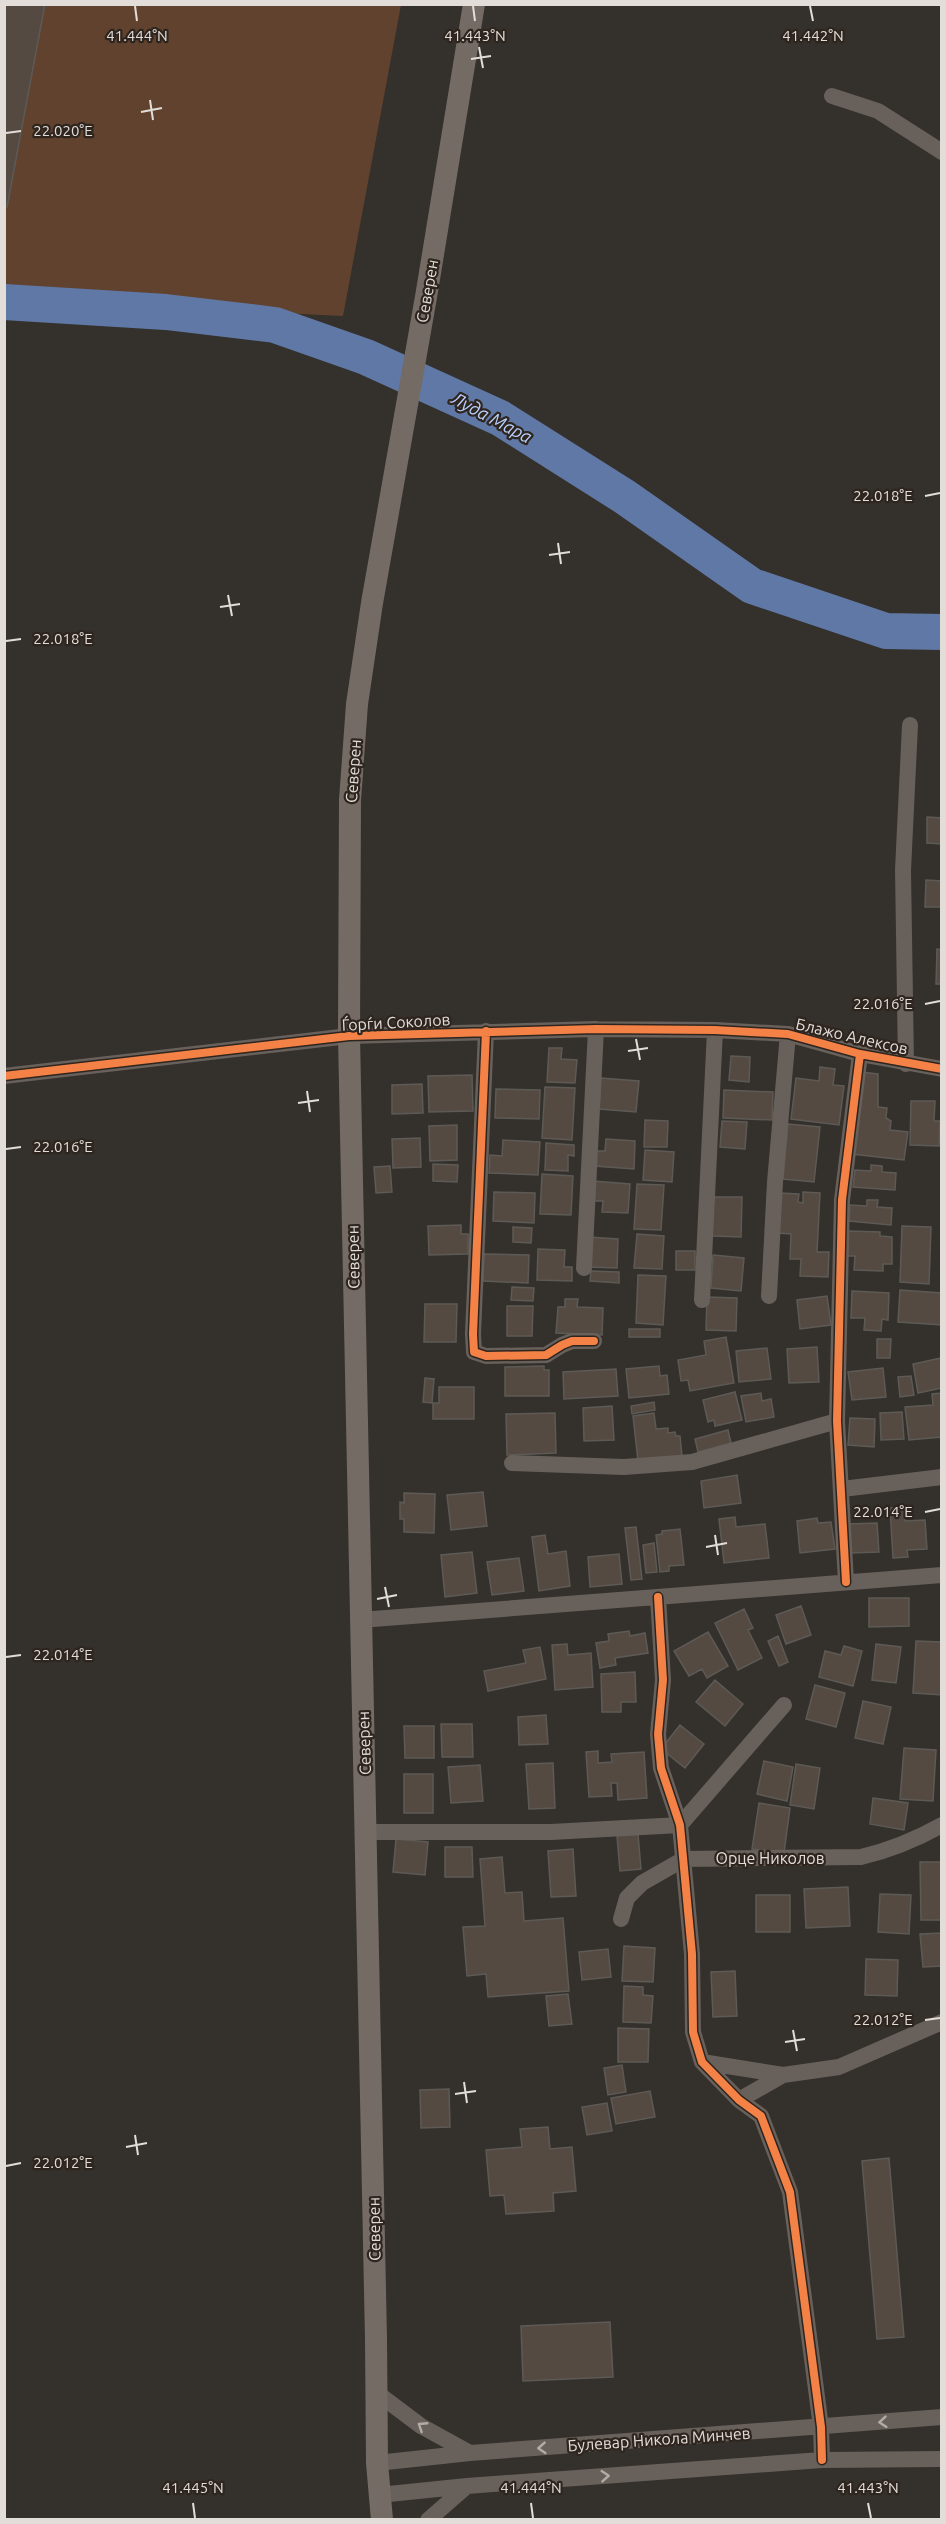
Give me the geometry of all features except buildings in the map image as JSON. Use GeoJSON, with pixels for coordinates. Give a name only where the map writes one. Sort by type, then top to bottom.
{"type":"FeatureCollection","features":[{"type":"Feature","properties":{"kind":"main road","name":"Северен"},"geometry":{"type":"LineString","coordinates":[[381,2520],[377,2463],[349,1036],[350,800],[357,704],[396,456],[426,297],[474,4]]}},
{"type":"Feature","properties":{"kind":"street"},"geometry":{"type":"LineString","coordinates":[[832,96],[878,111],[942,152]]}},
{"type":"Feature","properties":{"kind":"street"},"geometry":{"type":"LineString","coordinates":[[906,1064],[903,870],[910,725]]}},
{"type":"Feature","properties":{"kind":"street"},"geometry":{"type":"LineString","coordinates":[[584,1268],[596,1029]]}},
{"type":"Feature","properties":{"kind":"street","name":"Ѓорѓи Соколов"},"geometry":{"type":"LineString","coordinates":[[4,1076],[349,1036],[596,1029],[755,1032]]}},
{"type":"Feature","properties":{"kind":"street"},"geometry":{"type":"LineString","coordinates":[[702,1300],[715,1030]]}},
{"type":"Feature","properties":{"kind":"street"},"geometry":{"type":"LineString","coordinates":[[486,1031],[474,1352],[486,1356],[546,1355],[572,1341],[594,1341]]}},
{"type":"Feature","properties":{"kind":"street","name":"Блажо Алексов"},"geometry":{"type":"LineString","coordinates":[[755,1032],[788,1035],[860,1054],[942,1069]]}},
{"type":"Feature","properties":{"kind":"street"},"geometry":{"type":"LineString","coordinates":[[769,1296],[775,1182],[788,1035]]}},
{"type":"Feature","properties":{"kind":"street"},"geometry":{"type":"LineString","coordinates":[[846,1582],[837,1421],[842,1200],[860,1054]]}},
{"type":"Feature","properties":{"kind":"street"},"geometry":{"type":"LineString","coordinates":[[512,1463],[624,1467],[692,1462],[837,1421]]}},
{"type":"Feature","properties":{"kind":"street"},"geometry":{"type":"LineString","coordinates":[[842,1489],[942,1477]]}},
{"type":"Feature","properties":{"kind":"street"},"geometry":{"type":"LineString","coordinates":[[360,1620],[942,1575]]}},
{"type":"Feature","properties":{"kind":"street"},"geometry":{"type":"LineString","coordinates":[[658,1597],[663,1680],[659,1745],[661,1768],[680,1825],[692,1954],[693,2032],[702,2062],[739,2100],[761,2116],[790,2193],[820,2427],[822,2460]]}},
{"type":"Feature","properties":{"kind":"street"},"geometry":{"type":"LineString","coordinates":[[366,1832],[551,1832],[680,1825],[784,1705]]}},
{"type":"Feature","properties":{"kind":"street","name":"Орце Николов"},"geometry":{"type":"LineString","coordinates":[[621,1919],[627,1898],[642,1883],[684,1859],[861,1857],[888,1851],[912,1842],[942,1825]]}},
{"type":"Feature","properties":{"kind":"street"},"geometry":{"type":"LineString","coordinates":[[702,2062],[783,2075],[839,2067],[942,2022]]}},
{"type":"Feature","properties":{"kind":"street"},"geometry":{"type":"LineString","coordinates":[[739,2100],[783,2075]]}},
{"type":"Feature","properties":{"kind":"street"},"geometry":{"type":"LineString","coordinates":[[377,2392],[421,2426],[470,2453]]}},
{"type":"Feature","properties":{"kind":"street","name":"Булевар Никола Минчев"},"geometry":{"type":"LineString","coordinates":[[377,2463],[470,2453],[942,2417]]}},
{"type":"Feature","properties":{"kind":"street","name":"Булевар Никола Минчев"},"geometry":{"type":"LineString","coordinates":[[380,2495],[467,2486],[822,2460],[942,2459]]}},
{"type":"Feature","properties":{"kind":"street"},"geometry":{"type":"LineString","coordinates":[[428,2520],[467,2486]]}},
{"type":"Feature","properties":{"kind":"shaded area"},"geometry":{"type":"Polygon","coordinates":[[[4,5],[401,5],[343,316],[216,310],[5,320],[4,5]]]}},
{"type":"Feature","properties":{"kind":"waterway","name":"Луда Мара"},"geometry":{"type":"LineString","coordinates":[[4,302],[166,312],[275,325],[366,357],[500,418],[625,497],[752,586],[886,631],[942,632]]}},
{"type":"Feature","properties":{"kind":"cycle path"},"geometry":{"type":"LineString","coordinates":[[4,1076],[349,1036],[596,1029],[715,1030],[788,1034],[860,1054],[942,1069]]}},
{"type":"Feature","properties":{"kind":"cycle path"},"geometry":{"type":"LineString","coordinates":[[486,1031],[474,1352],[486,1356],[546,1355],[572,1341],[594,1341]]}},
{"type":"Feature","properties":{"kind":"cycle path"},"geometry":{"type":"LineString","coordinates":[[846,1582],[837,1421],[842,1200],[860,1054]]}},
{"type":"Feature","properties":{"kind":"cycle path"},"geometry":{"type":"LineString","coordinates":[[658,1597],[663,1680],[658,1734],[661,1768],[680,1825],[692,1954],[693,2032],[702,2062],[739,2100],[761,2116],[790,2192],[821,2427],[822,2460]]}}]}
